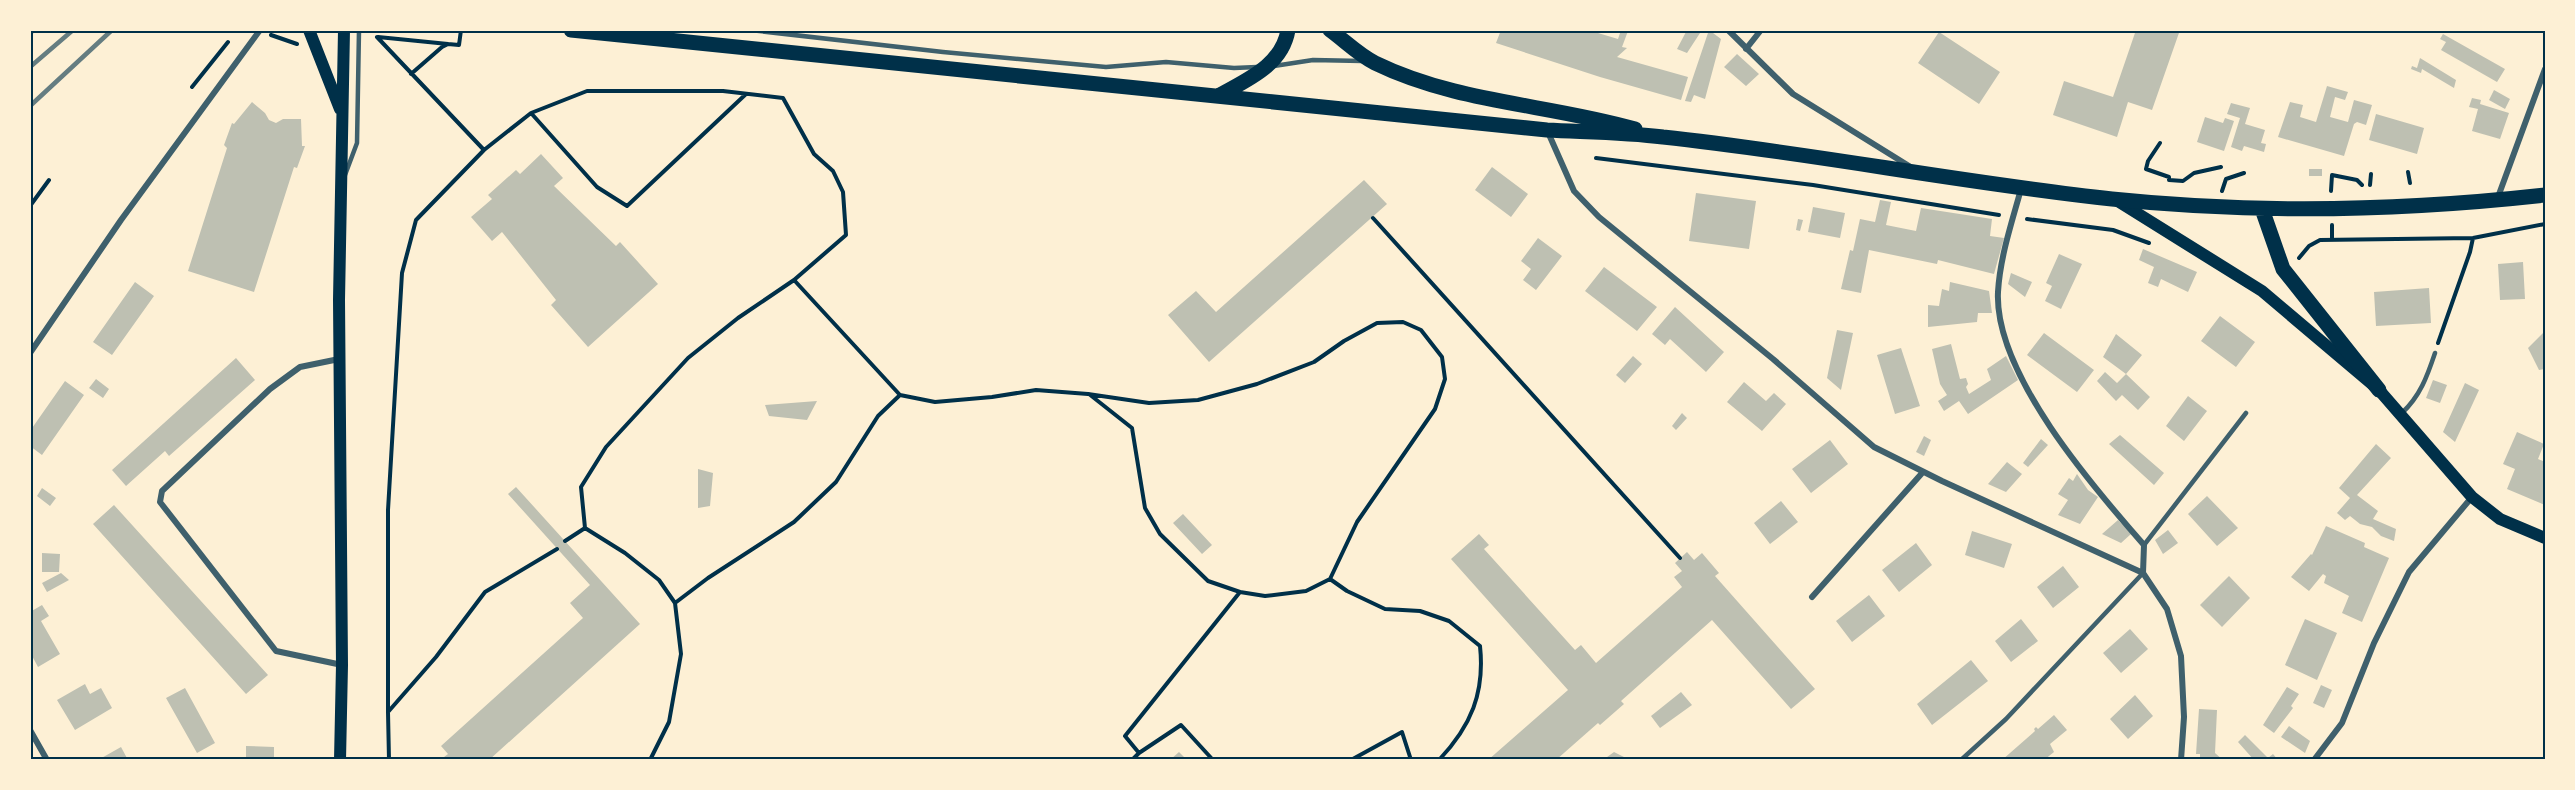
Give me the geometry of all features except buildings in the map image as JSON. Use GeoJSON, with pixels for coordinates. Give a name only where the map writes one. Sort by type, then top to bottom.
{"type":"FeatureCollection","features":[{"type":"Feature","properties":{"kind":"main road"},"geometry":{"type":"LineString","coordinates":[[309,30],[341,112]]}},
{"type":"Feature","properties":{"kind":"main road"},"geometry":{"type":"LineString","coordinates":[[340,760],[342,665],[339,359],[344,30]]}},
{"type":"Feature","properties":{"kind":"main road"},"geometry":{"type":"LineString","coordinates":[[571,30],[1547,130],[1661,136],[2021,188],[2115,199],[2262,209],[2332,210],[2545,195]]}},
{"type":"Feature","properties":{"kind":"main road"},"geometry":{"type":"LineString","coordinates":[[1218,96],[1269,67],[1285,41],[1288,30]]}},
{"type":"Feature","properties":{"kind":"main road"},"geometry":{"type":"LineString","coordinates":[[1330,30],[1373,62],[1430,85],[1475,97],[1611,122],[1661,136]]}},
{"type":"Feature","properties":{"kind":"main road"},"geometry":{"type":"LineString","coordinates":[[2115,199],[2262,291],[2379,390]]}},
{"type":"Feature","properties":{"kind":"main road"},"geometry":{"type":"LineString","coordinates":[[2262,209],[2283,269],[2400,415],[2472,497],[2499,519],[2545,538]]}},
{"type":"Feature","properties":{"kind":"street"},"geometry":{"type":"LineString","coordinates":[[30,353],[121,220],[260,30]]}},
{"type":"Feature","properties":{"kind":"street"},"geometry":{"type":"LineString","coordinates":[[1728,30],[1793,94],[1920,173]]}},
{"type":"Feature","properties":{"kind":"street"},"geometry":{"type":"LineString","coordinates":[[1746,49],[1761,30]]}},
{"type":"Feature","properties":{"kind":"street"},"geometry":{"type":"LineString","coordinates":[[2496,200],[2545,69]]}},
{"type":"Feature","properties":{"kind":"street"},"geometry":{"type":"LineString","coordinates":[[1547,130],[1574,191],[1599,217],[1773,359],[1874,447],[1923,472],[2144,573]]}},
{"type":"Feature","properties":{"kind":"street"},"geometry":{"type":"LineString","coordinates":[[2021,188],[2000,270],[1998,294],[2000,320],[2023,380],[2044,416],[2092,486],[2144,545],[2144,573],[2167,609],[2181,656],[2184,717],[2181,760]]}},
{"type":"Feature","properties":{"kind":"street"},"geometry":{"type":"LineString","coordinates":[[339,359],[300,367],[270,389],[162,490],[160,502],[276,651],[342,665]]}},
{"type":"Feature","properties":{"kind":"street"},"geometry":{"type":"LineString","coordinates":[[1812,597],[1923,472]]}},
{"type":"Feature","properties":{"kind":"street"},"geometry":{"type":"LineString","coordinates":[[2314,760],[2342,723],[2374,643],[2409,572],[2472,497]]}},
{"type":"Feature","properties":{"kind":"street"},"geometry":{"type":"LineString","coordinates":[[30,730],[47,760]]}},
{"type":"Feature","properties":{"kind":"lane"},"geometry":{"type":"LineString","coordinates":[[341,186],[357,143],[359,30]]}},
{"type":"Feature","properties":{"kind":"lane"},"geometry":{"type":"LineString","coordinates":[[750,30],[1106,67],[1166,62],[1234,68],[1269,67],[1313,60],[1373,62]]}},
{"type":"Feature","properties":{"kind":"lane"},"geometry":{"type":"LineString","coordinates":[[2400,415],[2414,401],[2427,377],[2434,354]]}},
{"type":"Feature","properties":{"kind":"lane"},"geometry":{"type":"LineString","coordinates":[[2144,545],[2246,412]]}},
{"type":"Feature","properties":{"kind":"lane"},"geometry":{"type":"LineString","coordinates":[[1961,760],[2006,719],[2144,573]]}},
{"type":"Feature","properties":{"kind":"path"},"geometry":{"type":"LineString","coordinates":[[461,30],[459,45],[377,37],[484,150]]}},
{"type":"Feature","properties":{"kind":"path"},"geometry":{"type":"LineString","coordinates":[[277,39],[304,45]]}},
{"type":"Feature","properties":{"kind":"path"},"geometry":{"type":"LineString","coordinates":[[192,87],[228,42]]}},
{"type":"Feature","properties":{"kind":"path"},"geometry":{"type":"LineString","coordinates":[[411,74],[448,44]]}},
{"type":"Feature","properties":{"kind":"path"},"geometry":{"type":"LineString","coordinates":[[389,760],[388,510],[402,273],[416,220],[484,150],[531,113],[587,92],[723,91],[783,98],[814,154],[834,171],[843,192],[846,235],[794,280],[738,318],[688,358],[606,447],[581,488],[585,528]]}},
{"type":"Feature","properties":{"kind":"path"},"geometry":{"type":"LineString","coordinates":[[531,113],[597,187],[627,206],[747,94]]}},
{"type":"Feature","properties":{"kind":"path"},"geometry":{"type":"LineString","coordinates":[[2160,143],[2148,161],[2146,169],[2169,177],[2169,180],[2183,181],[2194,172],[2221,167]]}},
{"type":"Feature","properties":{"kind":"path"},"geometry":{"type":"LineString","coordinates":[[1596,158],[1813,185],[2013,218],[2113,230],[2154,245]]}},
{"type":"Feature","properties":{"kind":"path"},"geometry":{"type":"LineString","coordinates":[[2408,172],[2410,183]]}},
{"type":"Feature","properties":{"kind":"path"},"geometry":{"type":"LineString","coordinates":[[2223,183],[2230,176],[2244,173]]}},
{"type":"Feature","properties":{"kind":"path"},"geometry":{"type":"LineString","coordinates":[[2370,184],[2371,174]]}},
{"type":"Feature","properties":{"kind":"path"},"geometry":{"type":"LineString","coordinates":[[2331,184],[2332,175],[2358,180],[2361,185]]}},
{"type":"Feature","properties":{"kind":"path"},"geometry":{"type":"LineString","coordinates":[[30,206],[49,180]]}},
{"type":"Feature","properties":{"kind":"path"},"geometry":{"type":"LineString","coordinates":[[1373,218],[1680,558]]}},
{"type":"Feature","properties":{"kind":"path"},"geometry":{"type":"LineString","coordinates":[[2283,269],[2302,255],[2309,246],[2320,240],[2473,238],[2545,224]]}},
{"type":"Feature","properties":{"kind":"path"},"geometry":{"type":"LineString","coordinates":[[2434,354],[2473,238]]}},
{"type":"Feature","properties":{"kind":"path"},"geometry":{"type":"LineString","coordinates":[[794,280],[900,395],[935,402],[1036,390],[1088,394],[1149,403],[1198,400],[1257,384],[1314,362],[1344,341],[1377,323],[1403,322],[1421,330],[1442,357],[1445,379],[1435,409],[1357,522],[1330,579],[1306,591],[1265,596],[1240,592],[1208,581],[1160,534],[1145,508],[1132,428],[1088,394]]}},
{"type":"Feature","properties":{"kind":"path"},"geometry":{"type":"LineString","coordinates":[[675,603],[708,578],[794,522],[836,482],[878,416],[900,395]]}},
{"type":"Feature","properties":{"kind":"path"},"geometry":{"type":"LineString","coordinates":[[565,541],[585,528]]}},
{"type":"Feature","properties":{"kind":"path"},"geometry":{"type":"LineString","coordinates":[[585,528],[625,553],[660,580],[675,603],[681,654],[669,722],[650,760]]}},
{"type":"Feature","properties":{"kind":"path"},"geometry":{"type":"LineString","coordinates":[[388,712],[436,657],[485,592],[557,549]]}},
{"type":"Feature","properties":{"kind":"path"},"geometry":{"type":"LineString","coordinates":[[1330,579],[1347,591],[1384,609],[1420,611],[1449,621],[1480,646],[1483,671],[1474,707],[1458,740],[1438,760]]}},
{"type":"Feature","properties":{"kind":"path"},"geometry":{"type":"LineString","coordinates":[[1139,753],[1125,736],[1240,592]]}},
{"type":"Feature","properties":{"kind":"path"},"geometry":{"type":"LineString","coordinates":[[1132,760],[1181,725],[1214,760]]}},
{"type":"Feature","properties":{"kind":"path"},"geometry":{"type":"LineString","coordinates":[[1351,760],[1402,732],[1411,760]]}},
{"type":"Feature","properties":{"kind":"railway"},"geometry":{"type":"LineString","coordinates":[[30,33],[34,30]]}},
{"type":"Feature","properties":{"kind":"railway"},"geometry":{"type":"LineString","coordinates":[[30,67],[73,30]]}},
{"type":"Feature","properties":{"kind":"railway"},"geometry":{"type":"LineString","coordinates":[[30,106],[112,30]]}}]}
